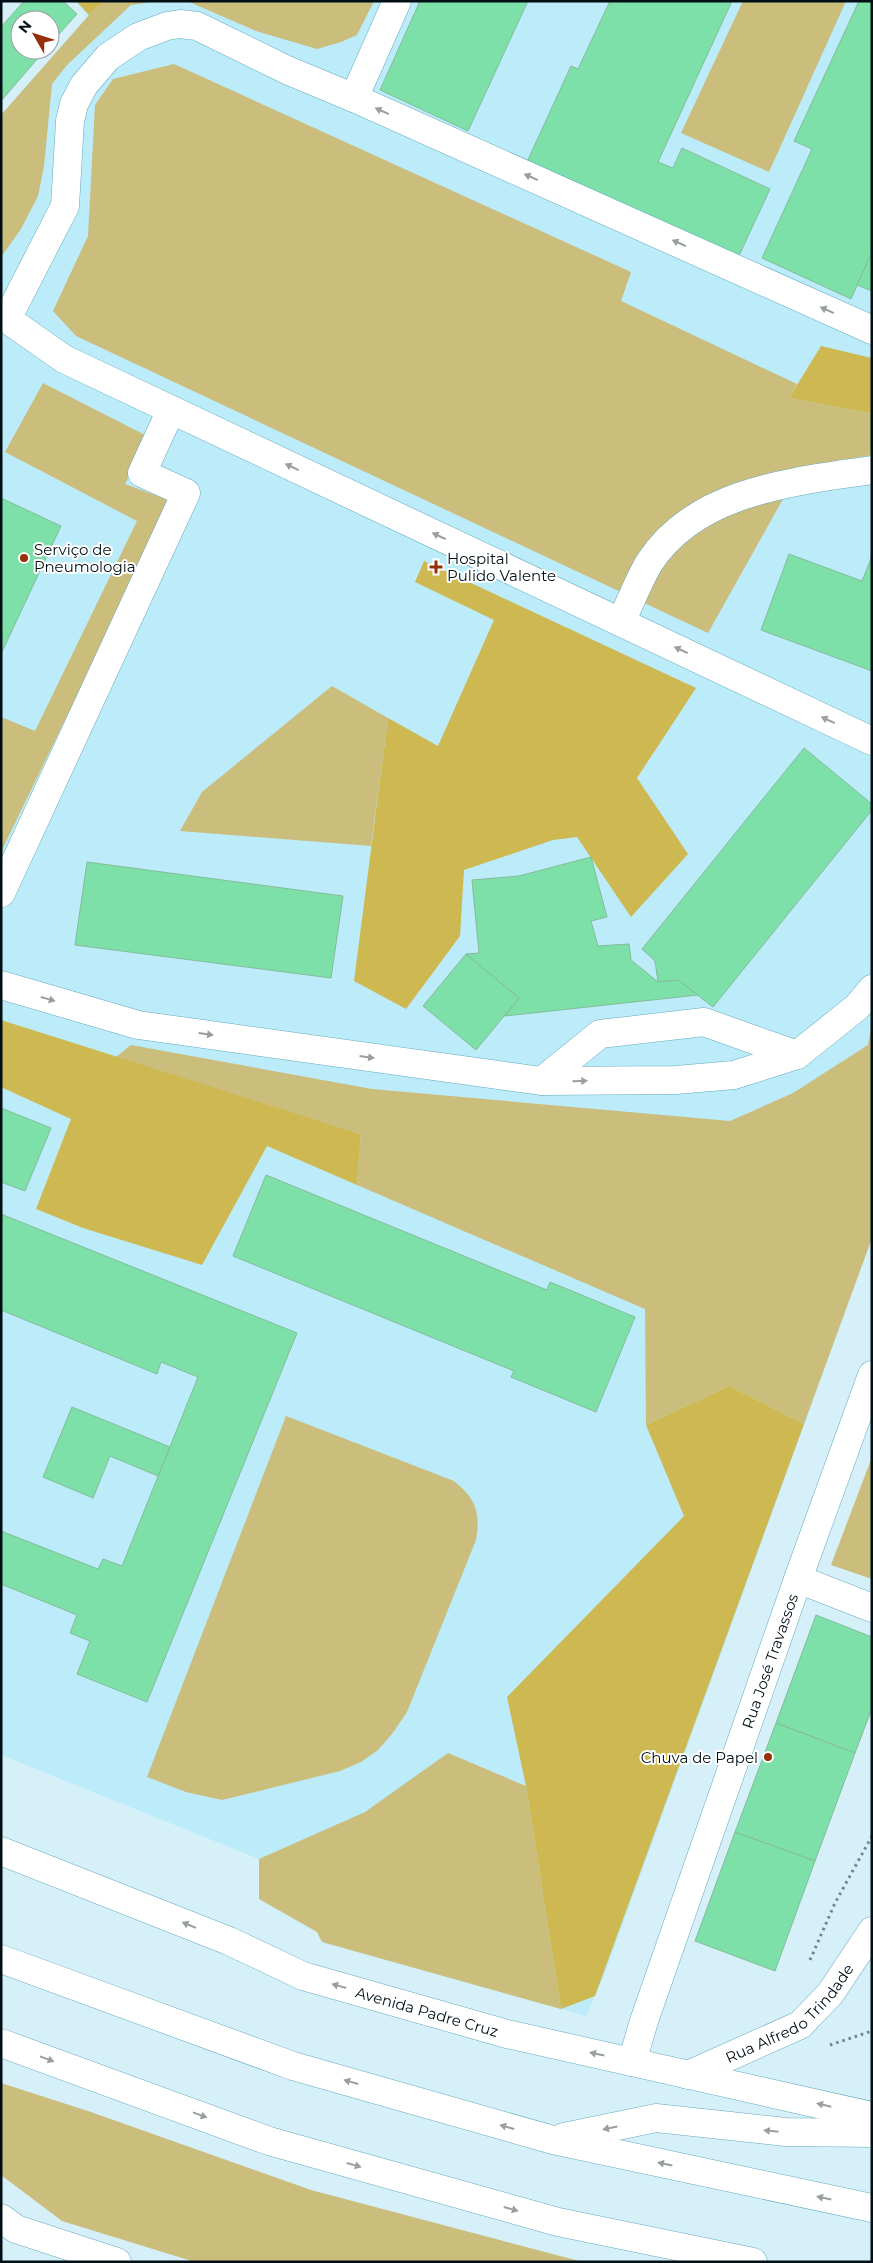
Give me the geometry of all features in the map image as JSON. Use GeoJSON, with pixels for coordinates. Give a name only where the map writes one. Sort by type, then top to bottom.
{"type":"FeatureCollection","features":[{"type":"Feature","properties":{"kind":"main road"},"geometry":{"type":"LineString","coordinates":[[354,98],[397,1]]}},
{"type":"Feature","properties":{"kind":"main road"},"geometry":{"type":"LineString","coordinates":[[872,330],[354,98],[287,70],[197,26],[180,24],[167,26],[138,37],[121,47],[96,68],[74,104],[68,137],[65,206],[4,318],[64,359],[872,741]]}},
{"type":"Feature","properties":{"kind":"main road"},"geometry":{"type":"LineString","coordinates":[[1,893],[186,493],[142,473],[171,410]]}},
{"type":"Feature","properties":{"kind":"main road"},"geometry":{"type":"LineString","coordinates":[[621,622],[650,562],[682,528],[701,514],[724,502],[802,480],[872,470]]}},
{"type":"Feature","properties":{"kind":"main road"},"geometry":{"type":"LineString","coordinates":[[1,985],[138,1025],[542,1081],[676,1080],[734,1074],[797,1055],[857,1007],[872,989]]}},
{"type":"Feature","properties":{"kind":"main road"},"geometry":{"type":"LineString","coordinates":[[542,1081],[600,1034],[704,1022],[797,1055]]}},
{"type":"Feature","properties":{"kind":"main road","name":"Rua José Travassos"},"geometry":{"type":"LineString","coordinates":[[632,2062],[644,2021],[798,1579],[872,1375]]}},
{"type":"Feature","properties":{"kind":"main road"},"geometry":{"type":"LineString","coordinates":[[798,1579],[872,1608]]}},
{"type":"Feature","properties":{"kind":"main road","name":"Avenida Padre Cruz"},"geometry":{"type":"LineString","coordinates":[[1,1851],[228,1941],[303,1976],[507,2034],[872,2116]]}},
{"type":"Feature","properties":{"kind":"main road","name":"Rua Alfredo Trindade"},"geometry":{"type":"LineString","coordinates":[[688,2075],[800,2025],[830,1994],[872,1932]]}},
{"type":"Feature","properties":{"kind":"main road"},"geometry":{"type":"LineString","coordinates":[[1,1958],[294,2066],[553,2140],[872,2208]]}},
{"type":"Feature","properties":{"kind":"main road"},"geometry":{"type":"LineString","coordinates":[[1,2043],[270,2141],[558,2222],[753,2262]]}},
{"type":"Feature","properties":{"kind":"main road"},"geometry":{"type":"LineString","coordinates":[[553,2140],[656,2118],[786,2132],[872,2133]]}},
{"type":"Feature","properties":{"kind":"main road"},"geometry":{"type":"LineString","coordinates":[[1,2218],[16,2229],[117,2262]]}},
{"type":"Feature","properties":{"kind":"path"},"geometry":{"type":"LineString","coordinates":[[807,1966],[835,1903],[872,1836]]}},
{"type":"Feature","properties":{"kind":"path"},"geometry":{"type":"LineString","coordinates":[[829,2045],[872,2031]]}},
{"type":"Feature","properties":{"kind":"shaded area","name":"Hospital Pulido Valente"},"geometry":{"type":"Polygon","coordinates":[[[76,1],[872,1],[872,1238],[604,1976],[586,2016],[322,1942],[317,1932],[259,1899],[259,1859],[1,1755],[1,115],[49,60],[60,60],[60,48],[88,16],[76,1]]]}},
{"type":"Feature","properties":{"kind":"shaded area"},"geometry":{"type":"Polygon","coordinates":[[[76,1],[104,1],[89,15],[76,1]]]}},
{"type":"Feature","properties":{"kind":"shaded area"},"geometry":{"type":"Polygon","coordinates":[[[104,1],[158,1],[131,5],[67,65],[52,84],[44,166],[38,196],[21,229],[1,257],[1,115],[49,60],[60,60],[60,48],[104,1]]]}},
{"type":"Feature","properties":{"kind":"shaded area"},"geometry":{"type":"Polygon","coordinates":[[[187,1],[374,1],[357,35],[317,49],[256,31],[187,1]]]}},
{"type":"Feature","properties":{"kind":"shaded area"},"geometry":{"type":"Polygon","coordinates":[[[743,1],[846,1],[769,172],[681,133],[743,1]]]}},
{"type":"Feature","properties":{"kind":"shaded area"},"geometry":{"type":"Polygon","coordinates":[[[174,64],[631,272],[621,301],[797,384],[789,398],[872,414],[872,455],[801,467],[708,633],[76,336],[53,311],[88,236],[95,105],[113,79],[174,64]]]}},
{"type":"Feature","properties":{"kind":"shaded area"},"geometry":{"type":"Polygon","coordinates":[[[821,346],[872,358],[872,414],[789,398],[821,346]]]}},
{"type":"Feature","properties":{"kind":"shaded area"},"geometry":{"type":"Polygon","coordinates":[[[43,383],[149,437],[125,484],[171,501],[1,852],[1,717],[35,731],[137,521],[5,452],[43,383]]]}},
{"type":"Feature","properties":{"kind":"shaded area"},"geometry":{"type":"Polygon","coordinates":[[[424,561],[696,688],[637,778],[688,854],[631,917],[577,837],[553,840],[464,870],[460,936],[406,1009],[354,981],[388,718],[438,746],[494,620],[415,582],[424,561]]]}},
{"type":"Feature","properties":{"kind":"shaded area"},"geometry":{"type":"Polygon","coordinates":[[[332,686],[388,718],[371,846],[180,831],[202,792],[332,686]]]}},
{"type":"Feature","properties":{"kind":"shaded area"},"geometry":{"type":"Polygon","coordinates":[[[1,1020],[361,1134],[357,1185],[267,1146],[202,1265],[83,1228],[36,1209],[71,1119],[1,1087],[1,1020]]]}},
{"type":"Feature","properties":{"kind":"shaded area"},"geometry":{"type":"Polygon","coordinates":[[[872,1022],[872,1238],[804,1424],[729,1386],[646,1425],[645,1309],[357,1185],[361,1134],[116,1057],[131,1045],[372,1089],[730,1121],[793,1093],[868,1045],[872,1022]]]}},
{"type":"Feature","properties":{"kind":"shaded area"},"geometry":{"type":"Polygon","coordinates":[[[729,1386],[804,1424],[595,1996],[561,2009],[526,1786],[507,1697],[684,1516],[646,1425],[729,1386]]]}},
{"type":"Feature","properties":{"kind":"shaded area"},"geometry":{"type":"Polygon","coordinates":[[[286,1416],[454,1481],[467,1493],[475,1506],[478,1521],[476,1540],[407,1712],[378,1750],[361,1762],[340,1771],[222,1800],[186,1792],[147,1777],[286,1416]]]}},
{"type":"Feature","properties":{"kind":"shaded area"},"geometry":{"type":"Polygon","coordinates":[[[872,1457],[872,1579],[831,1565],[872,1457]]]}},
{"type":"Feature","properties":{"kind":"shaded area"},"geometry":{"type":"Polygon","coordinates":[[[448,1753],[526,1786],[561,2009],[322,1942],[317,1932],[259,1899],[259,1859],[365,1812],[448,1753]]]}},
{"type":"Feature","properties":{"kind":"shaded area"},"geometry":{"type":"Polygon","coordinates":[[[1,2083],[88,2111],[311,2190],[583,2262],[195,2262],[62,2221],[1,2175],[1,2083]]]}},
{"type":"Feature","properties":{"kind":"building"},"geometry":{"type":"Polygon","coordinates":[[[24,1],[63,1],[77,14],[60,33],[60,10],[16,10],[24,1]]]}},
{"type":"Feature","properties":{"kind":"building"},"geometry":{"type":"Polygon","coordinates":[[[420,1],[528,1],[468,131],[380,90],[420,1]]]}},
{"type":"Feature","properties":{"kind":"building"},"geometry":{"type":"Polygon","coordinates":[[[610,1],[732,1],[658,162],[673,168],[682,148],[770,189],[737,260],[526,164],[571,66],[578,69],[610,1]]]}},
{"type":"Feature","properties":{"kind":"building"},"geometry":{"type":"Polygon","coordinates":[[[859,1],[872,1],[872,252],[851,299],[762,258],[812,149],[794,141],[859,1]]]}},
{"type":"Feature","properties":{"kind":"building"},"geometry":{"type":"Polygon","coordinates":[[[10,17],[10,60],[36,60],[1,101],[1,27],[10,17]]]}},
{"type":"Feature","properties":{"kind":"building"},"geometry":{"type":"Polygon","coordinates":[[[872,252],[872,291],[857,285],[872,252]]]}},
{"type":"Feature","properties":{"kind":"building","name":"Serviço de Pneumologia"},"geometry":{"type":"Polygon","coordinates":[[[1,498],[61,526],[1,654],[1,498]]]}},
{"type":"Feature","properties":{"kind":"building"},"geometry":{"type":"Polygon","coordinates":[[[789,554],[862,581],[872,556],[872,671],[761,630],[789,554]]]}},
{"type":"Feature","properties":{"kind":"building"},"geometry":{"type":"Polygon","coordinates":[[[804,748],[872,804],[872,810],[713,1007],[678,980],[658,982],[655,961],[642,949],[804,748]]]}},
{"type":"Feature","properties":{"kind":"building"},"geometry":{"type":"Polygon","coordinates":[[[591,857],[607,917],[591,921],[598,946],[629,944],[631,960],[658,982],[678,980],[698,995],[505,1016],[519,998],[466,954],[479,953],[472,880],[519,876],[591,857]]]}},
{"type":"Feature","properties":{"kind":"building"},"geometry":{"type":"Polygon","coordinates":[[[87,862],[343,896],[331,978],[75,945],[87,862]]]}},
{"type":"Feature","properties":{"kind":"building"},"geometry":{"type":"Polygon","coordinates":[[[466,954],[519,998],[476,1050],[423,1006],[466,954]]]}},
{"type":"Feature","properties":{"kind":"building"},"geometry":{"type":"Polygon","coordinates":[[[1,1108],[51,1128],[25,1191],[1,1182],[1,1108]]]}},
{"type":"Feature","properties":{"kind":"building"},"geometry":{"type":"Polygon","coordinates":[[[266,1175],[547,1290],[550,1282],[635,1317],[596,1412],[511,1377],[514,1371],[233,1256],[266,1175]]]}},
{"type":"Feature","properties":{"kind":"building"},"geometry":{"type":"Polygon","coordinates":[[[1,1214],[297,1333],[147,1702],[77,1674],[90,1641],[70,1633],[77,1615],[1,1584],[1,1531],[98,1569],[103,1559],[122,1566],[198,1377],[161,1362],[157,1374],[1,1310],[1,1214]]]}},
{"type":"Feature","properties":{"kind":"building"},"geometry":{"type":"Polygon","coordinates":[[[72,1407],[170,1447],[158,1476],[110,1456],[93,1498],[43,1477],[72,1407]]]}},
{"type":"Feature","properties":{"kind":"building"},"geometry":{"type":"Polygon","coordinates":[[[816,1615],[872,1637],[872,1708],[855,1753],[776,1723],[816,1615]]]}},
{"type":"Feature","properties":{"kind":"building"},"geometry":{"type":"Polygon","coordinates":[[[776,1723],[855,1753],[815,1861],[735,1832],[776,1723]]]}},
{"type":"Feature","properties":{"kind":"building"},"geometry":{"type":"Polygon","coordinates":[[[735,1832],[815,1861],[775,1971],[695,1941],[735,1832]]]}},
{"type":"Feature","properties":{"kind":"place","name":"Serviço de Pneumologia"},"geometry":{"type":"Point","coordinates":[24,558]}},
{"type":"Feature","properties":{"kind":"place","name":"Hospital Pulido Valente"},"geometry":{"type":"Point","coordinates":[436,567]}},
{"type":"Feature","properties":{"kind":"place","name":"Chuva de Papel"},"geometry":{"type":"Point","coordinates":[768,1757]}}]}
